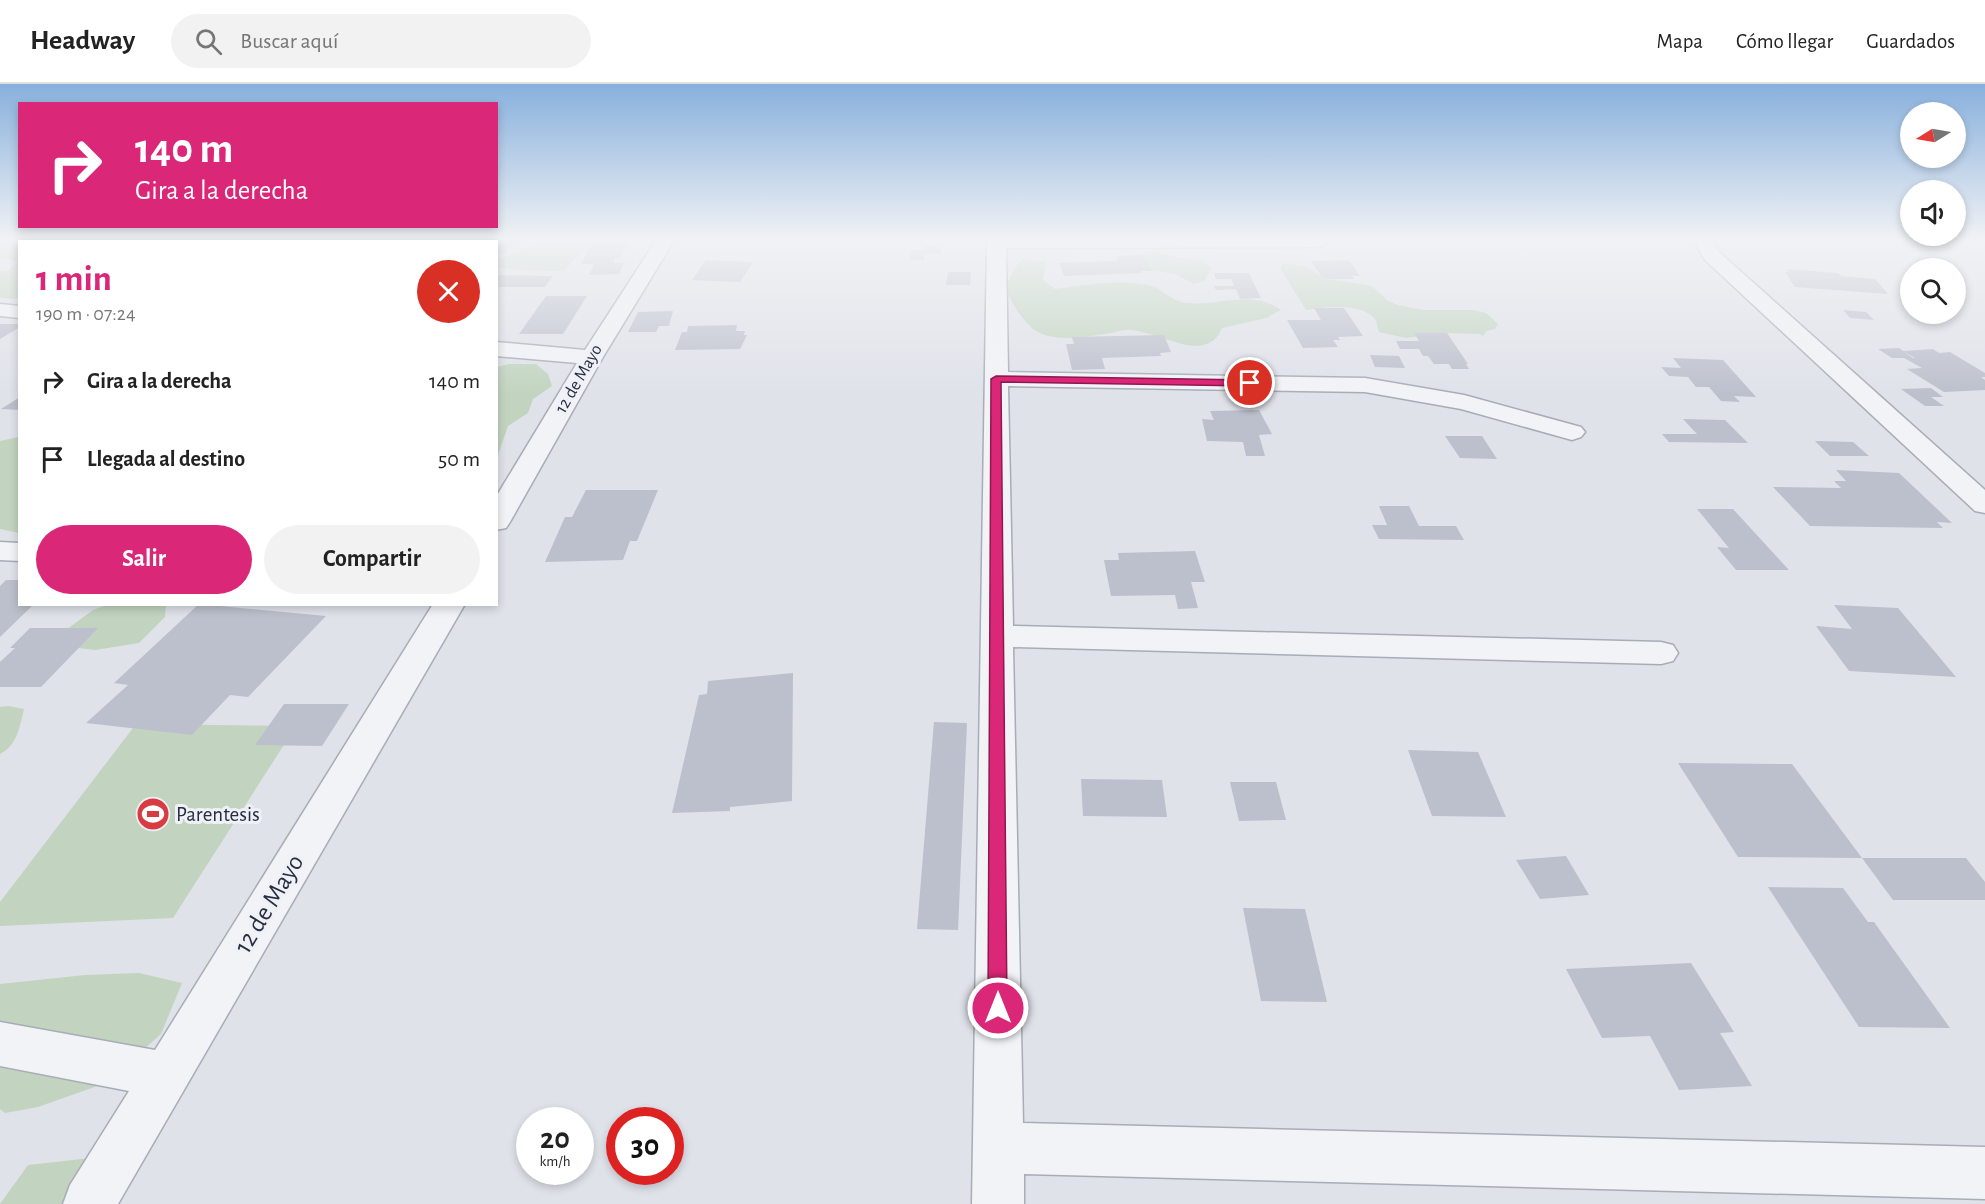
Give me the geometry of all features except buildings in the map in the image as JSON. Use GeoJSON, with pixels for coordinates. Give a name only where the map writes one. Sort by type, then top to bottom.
{"type":"FeatureCollection","features":[{"type":"Feature","properties":{"kind":"street","name":"12 de Mayo"},"geometry":{"type":"LineString","coordinates":[[498,519],[633,291]]}},
{"type":"Feature","properties":{"kind":"street"},"geometry":{"type":"LineString","coordinates":[[996,291],[998,1204]]}},
{"type":"Feature","properties":{"kind":"street"},"geometry":{"type":"LineString","coordinates":[[1750,291],[1985,505]]}},
{"type":"Feature","properties":{"kind":"street"},"geometry":{"type":"LineString","coordinates":[[0,310],[18,312]]}},
{"type":"Feature","properties":{"kind":"street"},"geometry":{"type":"LineString","coordinates":[[498,349],[592,357]]}},
{"type":"Feature","properties":{"kind":"street"},"geometry":{"type":"LineString","coordinates":[[996,379],[1365,385],[1464,402],[1572,432]]}},
{"type":"Feature","properties":{"kind":"street"},"geometry":{"type":"LineString","coordinates":[[0,550],[18,552]]}},
{"type":"Feature","properties":{"kind":"street","name":"12 de Mayo"},"geometry":{"type":"LineString","coordinates":[[89,1204],[448,606]]}},
{"type":"Feature","properties":{"kind":"street"},"geometry":{"type":"LineString","coordinates":[[997,636],[1660,653]]}},
{"type":"Feature","properties":{"kind":"street"},"geometry":{"type":"LineString","coordinates":[[0,1044],[167,1075]]}},
{"type":"Feature","properties":{"kind":"street"},"geometry":{"type":"LineString","coordinates":[[998,1148],[1985,1173]]}},
{"type":"Feature","properties":{"kind":"green space"},"geometry":{"type":"Polygon","coordinates":[[[0,291],[18,291],[18,298],[0,297],[0,291]]]}},
{"type":"Feature","properties":{"kind":"green space"},"geometry":{"type":"Polygon","coordinates":[[[1006,291],[1163,291],[1181,302],[1207,303],[1245,299],[1269,303],[1281,310],[1266,318],[1222,328],[1212,341],[1196,346],[1132,330],[1078,337],[1049,336],[1033,329],[1006,291]]]}},
{"type":"Feature","properties":{"kind":"green space"},"geometry":{"type":"Polygon","coordinates":[[[1294,291],[1378,291],[1388,301],[1398,305],[1423,310],[1473,310],[1486,313],[1498,324],[1495,329],[1486,331],[1483,336],[1442,333],[1406,338],[1379,332],[1375,319],[1361,310],[1342,307],[1306,310],[1294,291]]]}},
{"type":"Feature","properties":{"kind":"green space"},"geometry":{"type":"Polygon","coordinates":[[[509,364],[536,364],[548,374],[552,386],[533,399],[528,413],[508,426],[498,455],[498,367],[509,364]]]}},
{"type":"Feature","properties":{"kind":"green space"},"geometry":{"type":"Polygon","coordinates":[[[18,437],[18,533],[0,529],[0,441],[18,437]]]}},
{"type":"Feature","properties":{"kind":"green space"},"geometry":{"type":"Polygon","coordinates":[[[103,606],[166,606],[165,617],[139,643],[95,650],[78,648],[63,632],[93,610],[103,606]]]}},
{"type":"Feature","properties":{"kind":"green space"},"geometry":{"type":"Polygon","coordinates":[[[0,707],[24,709],[14,741],[0,754],[0,707]]]}},
{"type":"Feature","properties":{"kind":"green space","name":"Parentesis"},"geometry":{"type":"Polygon","coordinates":[[[136,724],[296,726],[173,918],[0,926],[0,902],[136,724]]]}},
{"type":"Feature","properties":{"kind":"green space"},"geometry":{"type":"Polygon","coordinates":[[[139,973],[182,983],[161,1034],[106,1083],[38,1107],[5,1113],[0,1109],[0,984],[85,975],[139,973]]]}},
{"type":"Feature","properties":{"kind":"green space"},"geometry":{"type":"Polygon","coordinates":[[[91,1158],[74,1204],[0,1204],[28,1165],[91,1158]]]}},
{"type":"Feature","properties":{"kind":"place","name":"Parentesis"},"geometry":{"type":"Point","coordinates":[153,814]}},
{"type":"Feature","properties":{"kind":"route"},"geometry":{"type":"LineString","coordinates":[[998,1008],[996,379],[1250,383]]}}]}
